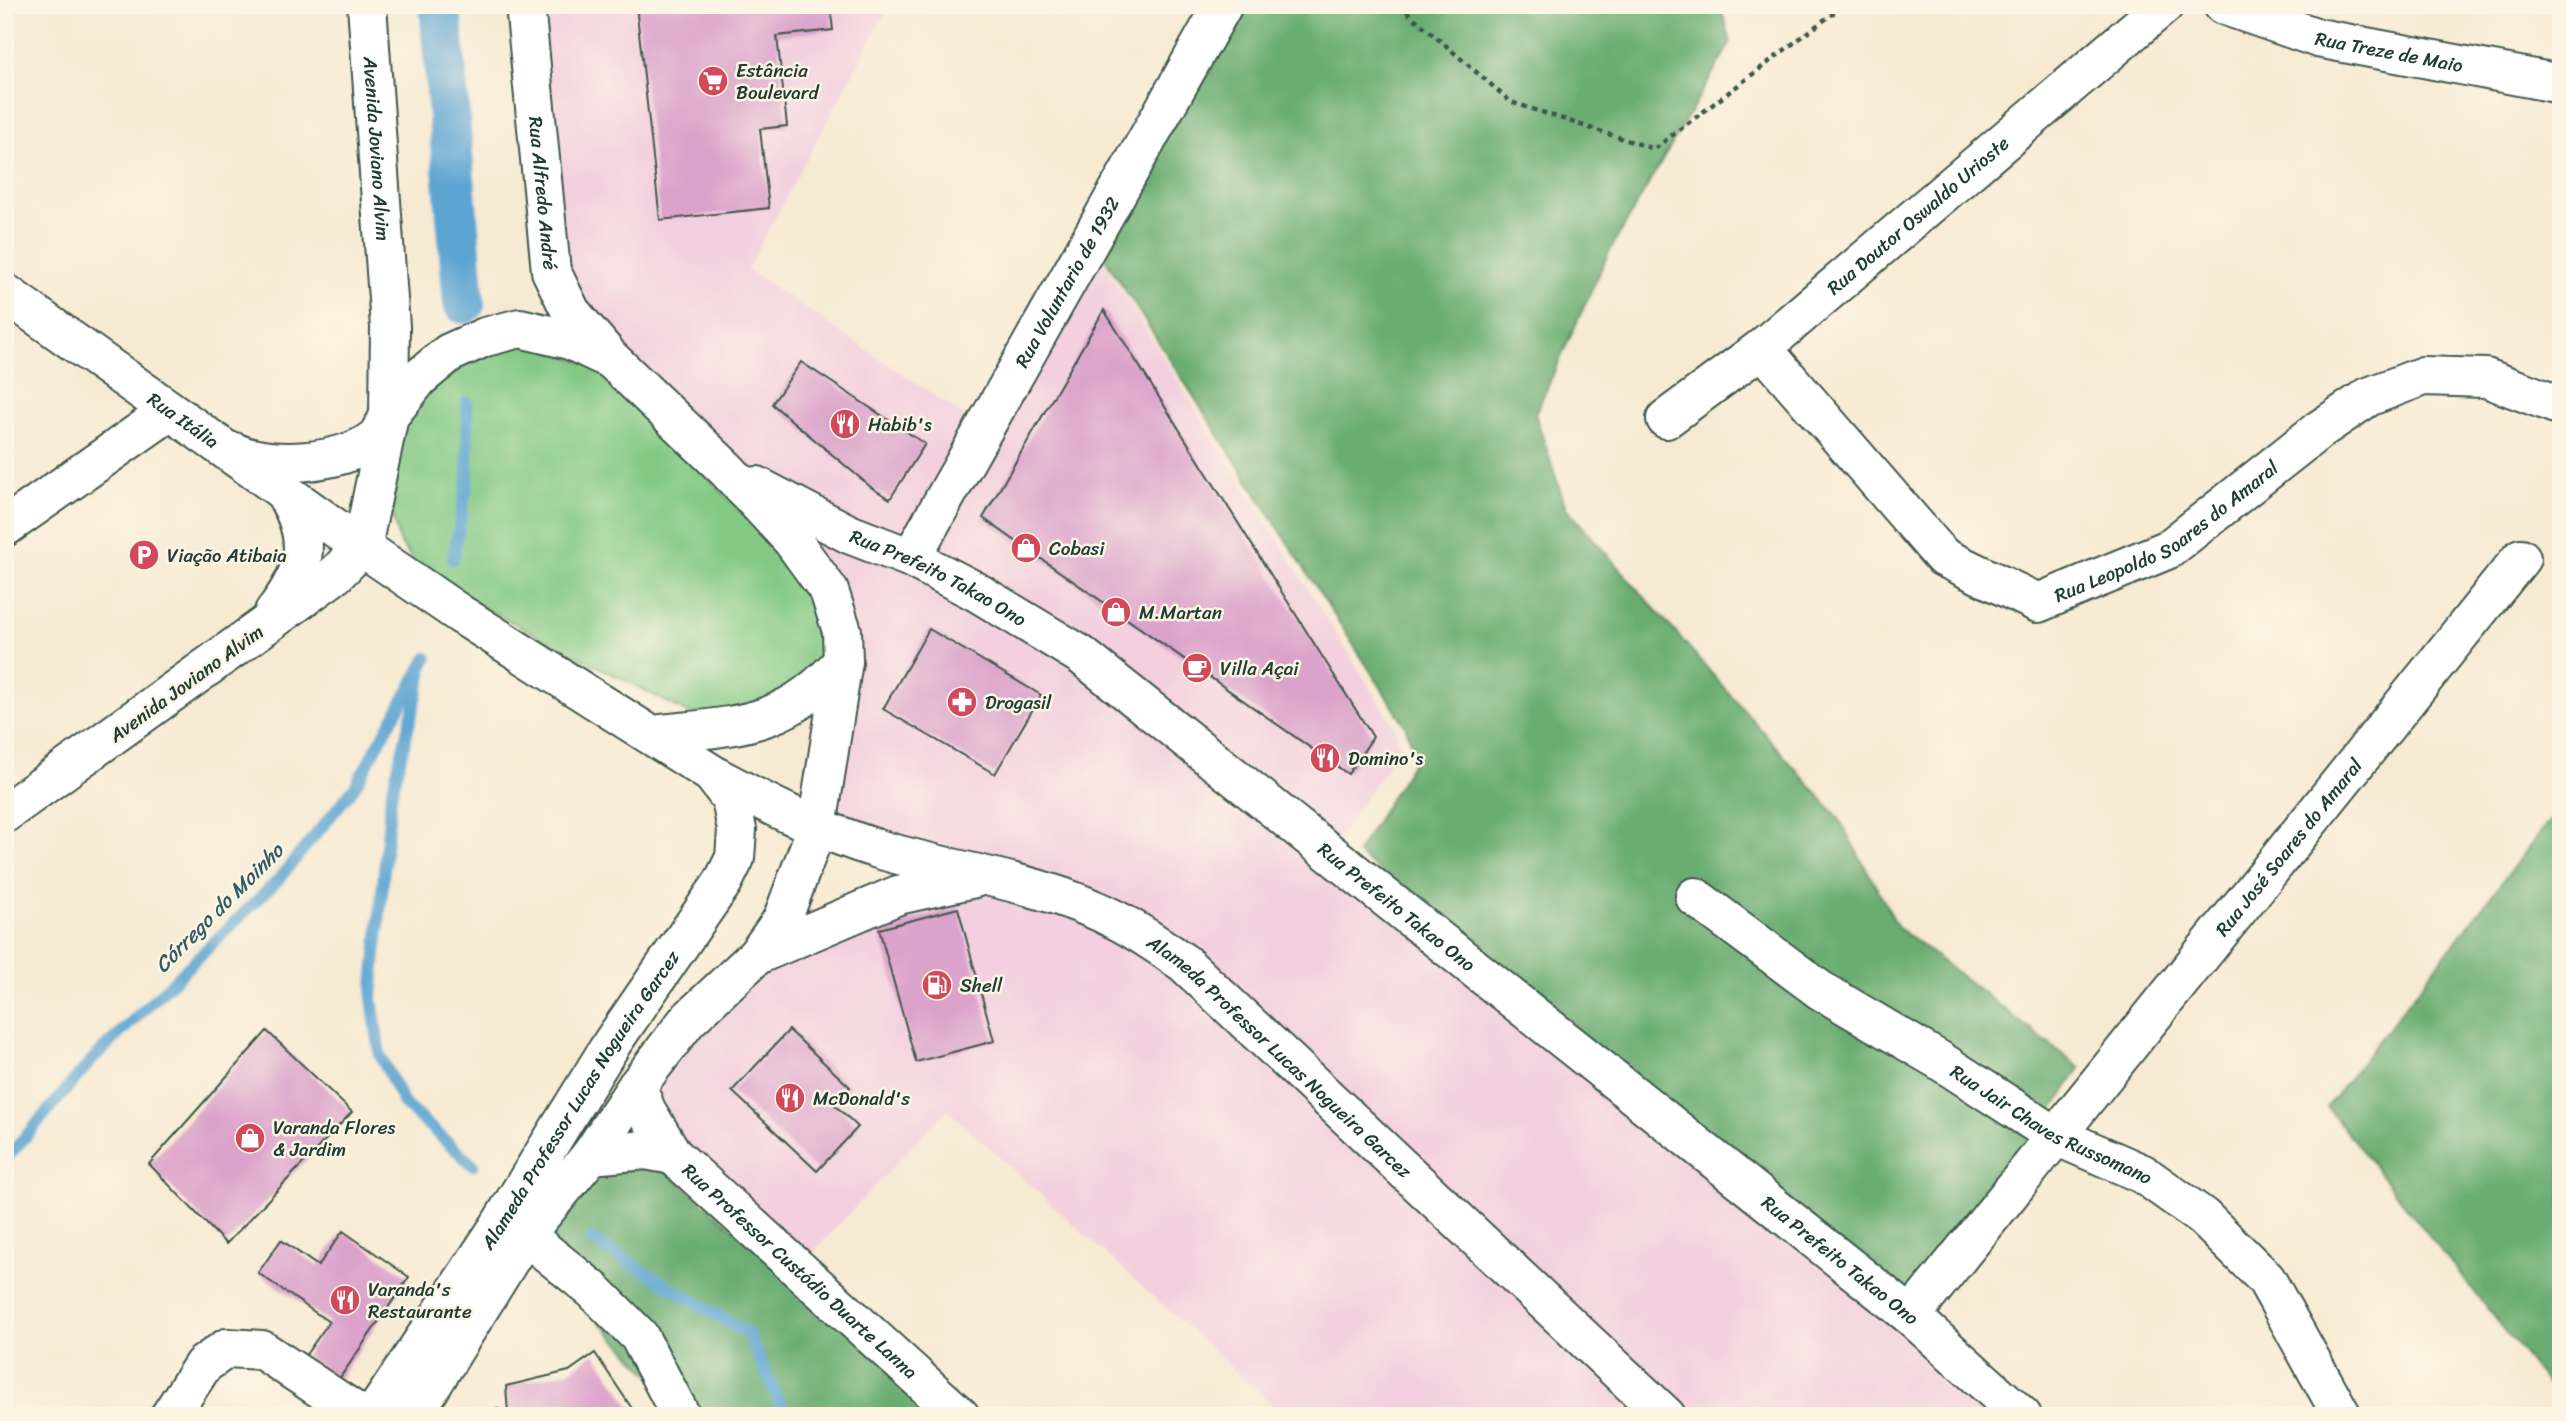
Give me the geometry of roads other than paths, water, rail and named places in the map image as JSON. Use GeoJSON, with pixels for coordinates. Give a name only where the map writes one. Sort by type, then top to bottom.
{"type":"FeatureCollection","features":[{"type":"Feature","properties":{"kind":"main road","name":"Avenida Joviano Alvim"},"geometry":{"type":"LineString","coordinates":[[5,813],[337,574],[362,547],[389,416],[390,327],[367,5]]}},
{"type":"Feature","properties":{"kind":"main road","name":"Rua Alfredo André"},"geometry":{"type":"LineString","coordinates":[[525,5],[551,271],[571,312],[612,360]]}},
{"type":"Feature","properties":{"kind":"main road","name":"Rua Voluntario de 1932"},"geometry":{"type":"LineString","coordinates":[[911,558],[1223,5]]}},
{"type":"Feature","properties":{"kind":"main road","name":"Rua Doutor Oswaldo Urioste"},"geometry":{"type":"LineString","coordinates":[[1666,419],[1762,348],[2164,5]]}},
{"type":"Feature","properties":{"kind":"main road","name":"Rua Treze de Maio"},"geometry":{"type":"LineString","coordinates":[[2223,5],[2318,38],[2561,83]]}},
{"type":"Feature","properties":{"kind":"main road","name":"Rua Itália"},"geometry":{"type":"LineString","coordinates":[[5,293],[287,497],[460,614],[701,767]]}},
{"type":"Feature","properties":{"kind":"main road"},"geometry":{"type":"LineString","coordinates":[[213,443],[243,456],[278,462],[314,461],[345,453],[374,439],[419,378],[449,353],[485,337],[520,328],[570,340],[612,360],[727,470]]}},
{"type":"Feature","properties":{"kind":"main road","name":"Rua Leopoldo Soares do Amaral"},"geometry":{"type":"LineString","coordinates":[[1762,348],[1943,557],[2038,603],[2169,549],[2358,404],[2423,376],[2486,378],[2561,406]]}},
{"type":"Feature","properties":{"kind":"main road"},"geometry":{"type":"LineString","coordinates":[[5,527],[170,411]]}},
{"type":"Feature","properties":{"kind":"main road","name":"Rua Prefeito Takao Ono"},"geometry":{"type":"LineString","coordinates":[[727,470],[800,511],[911,558],[975,591],[1081,655],[1910,1317],[2022,1416]]}},
{"type":"Feature","properties":{"kind":"main road","name":"Alameda Professor Lucas Nogueira Garcez"},"geometry":{"type":"LineString","coordinates":[[413,1416],[525,1234],[591,1155],[637,1086],[687,1021],[757,954],[782,920],[817,827],[843,661],[842,631],[829,591],[792,540],[727,470]]}},
{"type":"Feature","properties":{"kind":"main road"},"geometry":{"type":"LineString","coordinates":[[263,626],[287,595],[303,558],[305,547],[301,520],[287,497]]}},
{"type":"Feature","properties":{"kind":"main road","name":"Rua José Soares do Amaral"},"geometry":{"type":"LineString","coordinates":[[1910,1317],[2521,558]]}},
{"type":"Feature","properties":{"kind":"main road"},"geometry":{"type":"LineString","coordinates":[[653,735],[751,724],[779,713],[808,694],[843,661]]}},
{"type":"Feature","properties":{"kind":"main road","name":"Alameda Professor Lucas Nogueira Garcez"},"geometry":{"type":"LineString","coordinates":[[701,767],[786,814],[817,827],[878,849],[1044,891],[1117,920],[1184,962],[1666,1416]]}},
{"type":"Feature","properties":{"kind":"main road","name":"Alameda Professor Lucas Nogueira Garcez"},"geometry":{"type":"LineString","coordinates":[[373,1416],[498,1228],[612,1043],[723,882],[735,858],[737,830],[731,799],[701,767]]}},
{"type":"Feature","properties":{"kind":"main road"},"geometry":{"type":"LineString","coordinates":[[757,954],[898,895],[948,882],[992,876]]}},
{"type":"Feature","properties":{"kind":"main road","name":"Rua Jair Chaves Russomano"},"geometry":{"type":"LineString","coordinates":[[1695,897],[1820,990],[1939,1060],[2054,1135],[2143,1174],[2203,1217],[2266,1279],[2342,1416]]}},
{"type":"Feature","properties":{"kind":"main road","name":"Rua Professor Custódio Duarte Lanna"},"geometry":{"type":"LineString","coordinates":[[637,1086],[646,1110],[673,1155],[960,1416]]}},
{"type":"Feature","properties":{"kind":"main road"},"geometry":{"type":"LineString","coordinates":[[591,1155],[619,1150],[673,1155]]}},
{"type":"Feature","properties":{"kind":"main road"},"geometry":{"type":"LineString","coordinates":[[525,1234],[593,1290],[639,1336],[681,1416]]}},
{"type":"Feature","properties":{"kind":"main road"},"geometry":{"type":"LineString","coordinates":[[170,1416],[203,1365],[227,1348],[262,1350],[362,1416]]}},
{"type":"Feature","properties":{"kind":"waterway"},"geometry":{"type":"LineString","coordinates":[[440,5],[464,303]]}},
{"type":"Feature","properties":{"kind":"waterway"},"geometry":{"type":"LineString","coordinates":[[453,559],[468,480],[467,402]]}},
{"type":"Feature","properties":{"kind":"waterway","name":"Córrego do Moinho"},"geometry":{"type":"LineString","coordinates":[[5,1160],[92,1060],[278,880],[354,788],[427,658]]}},
{"type":"Feature","properties":{"kind":"waterway"},"geometry":{"type":"LineString","coordinates":[[422,675],[391,795],[372,998],[380,1055],[404,1104],[473,1165]]}},
{"type":"Feature","properties":{"kind":"waterway"},"geometry":{"type":"LineString","coordinates":[[591,1239],[748,1334],[786,1416]]}},
{"type":"Feature","properties":{"kind":"place","name":"Estância Boulevard"},"geometry":{"type":"Point","coordinates":[713,81]}},
{"type":"Feature","properties":{"kind":"place","name":"Habib's"},"geometry":{"type":"Point","coordinates":[845,424]}},
{"type":"Feature","properties":{"kind":"place","name":"Cobasi"},"geometry":{"type":"Point","coordinates":[1026,548]}},
{"type":"Feature","properties":{"kind":"place","name":"Viação Atibaia"},"geometry":{"type":"Point","coordinates":[144,555]}},
{"type":"Feature","properties":{"kind":"place","name":"M.Martan"},"geometry":{"type":"Point","coordinates":[1116,612]}},
{"type":"Feature","properties":{"kind":"place","name":"Villa Açai"},"geometry":{"type":"Point","coordinates":[1197,668]}},
{"type":"Feature","properties":{"kind":"place","name":"Drogasil"},"geometry":{"type":"Point","coordinates":[962,702]}},
{"type":"Feature","properties":{"kind":"place","name":"Domino's"},"geometry":{"type":"Point","coordinates":[1325,758]}},
{"type":"Feature","properties":{"kind":"place","name":"Shell"},"geometry":{"type":"Point","coordinates":[937,985]}},
{"type":"Feature","properties":{"kind":"place","name":"McDonald's"},"geometry":{"type":"Point","coordinates":[790,1098]}},
{"type":"Feature","properties":{"kind":"place","name":"Varanda Flores & Jardim"},"geometry":{"type":"Point","coordinates":[250,1138]}},
{"type":"Feature","properties":{"kind":"place","name":"Varanda's Restaurante"},"geometry":{"type":"Point","coordinates":[345,1300]}}]}
